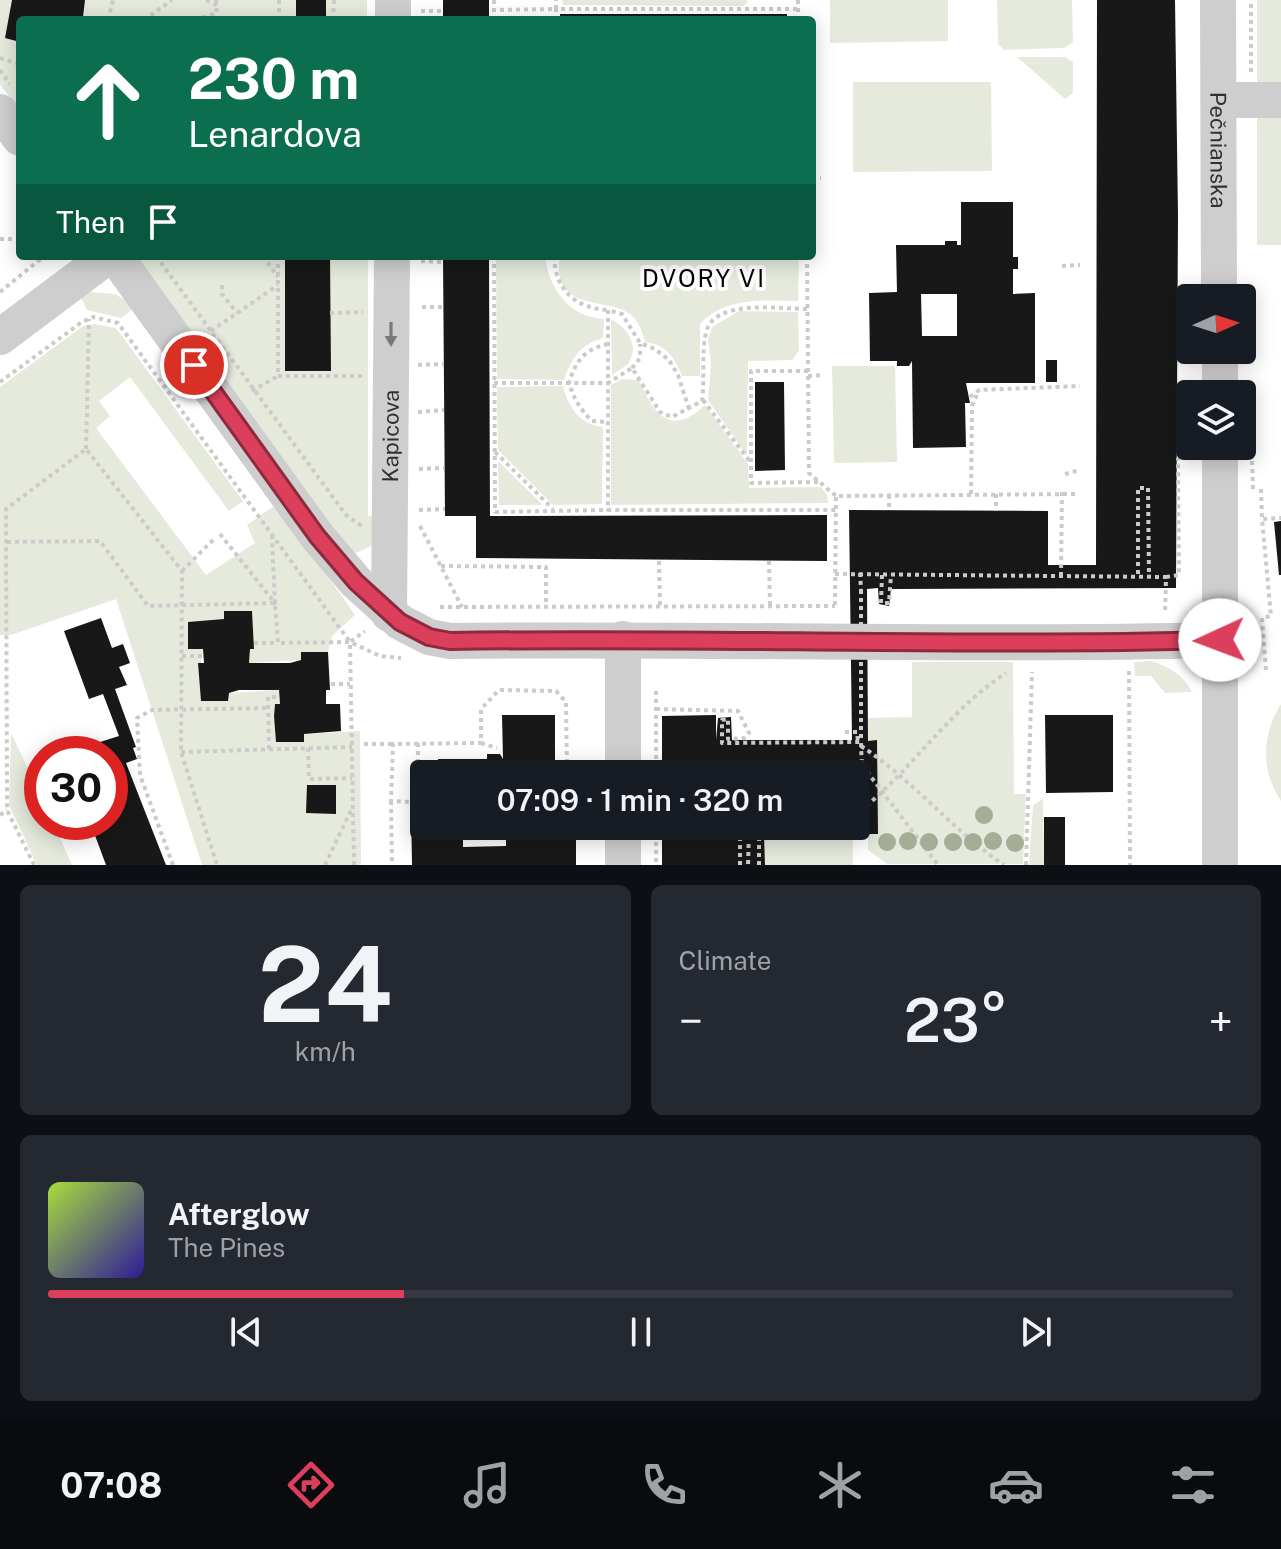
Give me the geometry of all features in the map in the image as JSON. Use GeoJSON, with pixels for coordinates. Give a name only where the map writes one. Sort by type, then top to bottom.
{"type":"FeatureCollection","features":[{"type":"Feature","properties":{"kind":"street","name":"Pečnianska"},"geometry":{"type":"LineString","coordinates":[[1218,0],[1219,284]]}},
{"type":"Feature","properties":{"kind":"street"},"geometry":{"type":"LineString","coordinates":[[1219,100],[1281,100]]}},
{"type":"Feature","properties":{"kind":"street"},"geometry":{"type":"LineString","coordinates":[[0,112],[16,133]]}},
{"type":"Feature","properties":{"kind":"street"},"geometry":{"type":"LineString","coordinates":[[0,337],[103,260]]}},
{"type":"Feature","properties":{"kind":"street"},"geometry":{"type":"LineString","coordinates":[[118,260],[317,536],[356,582],[389,614],[414,630],[450,641],[623,639],[835,643],[1220,640]]}},
{"type":"Feature","properties":{"kind":"street","name":"Kapicova"},"geometry":{"type":"LineString","coordinates":[[389,614],[403,260]]}},
{"type":"Feature","properties":{"kind":"street"},"geometry":{"type":"LineString","coordinates":[[1220,460],[1220,865]]}},
{"type":"Feature","properties":{"kind":"street"},"geometry":{"type":"LineString","coordinates":[[623,639],[623,760]]}},
{"type":"Feature","properties":{"kind":"street"},"geometry":{"type":"LineString","coordinates":[[623,840],[623,865]]}},
{"type":"Feature","properties":{"kind":"path"},"geometry":{"type":"LineString","coordinates":[[150,16],[172,0]]}},
{"type":"Feature","properties":{"kind":"path"},"geometry":{"type":"LineString","coordinates":[[206,0],[216,3],[217,13],[208,16]]}},
{"type":"Feature","properties":{"kind":"path"},"geometry":{"type":"LineString","coordinates":[[494,0],[494,16]]}},
{"type":"Feature","properties":{"kind":"path"},"geometry":{"type":"LineString","coordinates":[[556,0],[556,16]]}},
{"type":"Feature","properties":{"kind":"path"},"geometry":{"type":"LineString","coordinates":[[798,0],[798,16]]}},
{"type":"Feature","properties":{"kind":"path"},"geometry":{"type":"LineString","coordinates":[[494,10],[798,9]]}},
{"type":"Feature","properties":{"kind":"path"},"geometry":{"type":"LineString","coordinates":[[400,10],[443,11]]}},
{"type":"Feature","properties":{"kind":"path"},"geometry":{"type":"LineString","coordinates":[[816,178],[821,178]]}},
{"type":"Feature","properties":{"kind":"path"},"geometry":{"type":"LineString","coordinates":[[0,292],[39,260]]}},
{"type":"Feature","properties":{"kind":"path"},"geometry":{"type":"LineString","coordinates":[[159,260],[346,515],[362,526],[362,511]]}},
{"type":"Feature","properties":{"kind":"path"},"geometry":{"type":"LineString","coordinates":[[266,260],[278,277]]}},
{"type":"Feature","properties":{"kind":"path"},"geometry":{"type":"LineString","coordinates":[[278,260],[278,376],[362,376],[362,391]]}},
{"type":"Feature","properties":{"kind":"path"},"geometry":{"type":"LineString","coordinates":[[416,260],[443,262]]}},
{"type":"Feature","properties":{"kind":"path"},"geometry":{"type":"LineString","coordinates":[[494,260],[495,512],[836,510]]}},
{"type":"Feature","properties":{"kind":"path"},"geometry":{"type":"LineString","coordinates":[[494,383],[608,383],[632,368],[640,358],[640,343],[622,314],[587,309],[572,299],[561,287],[554,271],[554,260]]}},
{"type":"Feature","properties":{"kind":"path"},"geometry":{"type":"LineString","coordinates":[[807,260],[809,473],[836,496],[1077,494]]}},
{"type":"Feature","properties":{"kind":"path"},"geometry":{"type":"LineString","coordinates":[[1062,266],[1080,265]]}},
{"type":"Feature","properties":{"kind":"path"},"geometry":{"type":"LineString","coordinates":[[222,285],[222,294],[237,313]]}},
{"type":"Feature","properties":{"kind":"path"},"geometry":{"type":"LineString","coordinates":[[211,331],[278,285]]}},
{"type":"Feature","properties":{"kind":"path"},"geometry":{"type":"LineString","coordinates":[[415,308],[443,307]]}},
{"type":"Feature","properties":{"kind":"path"},"geometry":{"type":"LineString","coordinates":[[751,464],[702,398],[708,325],[721,313],[740,308],[807,309]]}},
{"type":"Feature","properties":{"kind":"path"},"geometry":{"type":"LineString","coordinates":[[608,310],[608,510]]}},
{"type":"Feature","properties":{"kind":"path"},"geometry":{"type":"LineString","coordinates":[[330,313],[363,312]]}},
{"type":"Feature","properties":{"kind":"path"},"geometry":{"type":"LineString","coordinates":[[89,319],[86,449],[182,571],[181,752],[217,865]]}},
{"type":"Feature","properties":{"kind":"path"},"geometry":{"type":"LineString","coordinates":[[0,382],[89,319],[118,323],[350,642],[354,865]]}},
{"type":"Feature","properties":{"kind":"path"},"geometry":{"type":"LineString","coordinates":[[640,343],[655,349],[669,360],[678,375],[689,409]]}},
{"type":"Feature","properties":{"kind":"path"},"geometry":{"type":"LineString","coordinates":[[608,344],[589,348],[579,359],[569,383],[575,401],[592,421],[608,422]]}},
{"type":"Feature","properties":{"kind":"path"},"geometry":{"type":"LineString","coordinates":[[416,365],[444,364]]}},
{"type":"Feature","properties":{"kind":"path"},"geometry":{"type":"LineString","coordinates":[[632,368],[660,412],[672,417],[702,398]]}},
{"type":"Feature","properties":{"kind":"path"},"geometry":{"type":"LineString","coordinates":[[820,482],[751,483],[751,371],[822,375]]}},
{"type":"Feature","properties":{"kind":"path"},"geometry":{"type":"LineString","coordinates":[[970,397],[979,390],[1080,386]]}},
{"type":"Feature","properties":{"kind":"path"},"geometry":{"type":"LineString","coordinates":[[971,494],[972,406],[979,390]]}},
{"type":"Feature","properties":{"kind":"path"},"geometry":{"type":"LineString","coordinates":[[416,412],[444,410]]}},
{"type":"Feature","properties":{"kind":"path"},"geometry":{"type":"LineString","coordinates":[[34,865],[2,812],[7,641],[6,509],[86,449]]}},
{"type":"Feature","properties":{"kind":"path"},"geometry":{"type":"LineString","coordinates":[[495,452],[554,510]]}},
{"type":"Feature","properties":{"kind":"path"},"geometry":{"type":"LineString","coordinates":[[1166,577],[1179,575],[1178,460]]}},
{"type":"Feature","properties":{"kind":"path"},"geometry":{"type":"LineString","coordinates":[[416,470],[444,468]]}},
{"type":"Feature","properties":{"kind":"path"},"geometry":{"type":"LineString","coordinates":[[1065,474],[1080,470]]}},
{"type":"Feature","properties":{"kind":"path"},"geometry":{"type":"LineString","coordinates":[[1138,574],[1138,488],[1148,488],[1149,577]]}},
{"type":"Feature","properties":{"kind":"path"},"geometry":{"type":"LineString","coordinates":[[1261,489],[1271,616],[1262,618],[1266,670]]}},
{"type":"Feature","properties":{"kind":"path"},"geometry":{"type":"LineString","coordinates":[[1062,492],[1063,575]]}},
{"type":"Feature","properties":{"kind":"path"},"geometry":{"type":"LineString","coordinates":[[996,494],[996,511]]}},
{"type":"Feature","properties":{"kind":"path"},"geometry":{"type":"LineString","coordinates":[[889,495],[889,510]]}},
{"type":"Feature","properties":{"kind":"path"},"geometry":{"type":"LineString","coordinates":[[835,643],[836,496]]}},
{"type":"Feature","properties":{"kind":"path"},"geometry":{"type":"LineString","coordinates":[[417,510],[445,509]]}},
{"type":"Feature","properties":{"kind":"path"},"geometry":{"type":"LineString","coordinates":[[1262,519],[1281,518]]}},
{"type":"Feature","properties":{"kind":"path"},"geometry":{"type":"LineString","coordinates":[[417,520],[462,607]]}},
{"type":"Feature","properties":{"kind":"path"},"geometry":{"type":"LineString","coordinates":[[220,534],[275,603]]}},
{"type":"Feature","properties":{"kind":"path"},"geometry":{"type":"LineString","coordinates":[[272,534],[278,643]]}},
{"type":"Feature","properties":{"kind":"path"},"geometry":{"type":"LineString","coordinates":[[0,535],[7,535]]}},
{"type":"Feature","properties":{"kind":"path"},"geometry":{"type":"LineString","coordinates":[[182,571],[215,538]]}},
{"type":"Feature","properties":{"kind":"path"},"geometry":{"type":"LineString","coordinates":[[7,542],[100,541],[148,606],[275,603]]}},
{"type":"Feature","properties":{"kind":"path"},"geometry":{"type":"LineString","coordinates":[[659,561],[660,606]]}},
{"type":"Feature","properties":{"kind":"path"},"geometry":{"type":"LineString","coordinates":[[769,561],[770,606]]}},
{"type":"Feature","properties":{"kind":"path"},"geometry":{"type":"LineString","coordinates":[[441,566],[546,564],[546,607]]}},
{"type":"Feature","properties":{"kind":"path"},"geometry":{"type":"LineString","coordinates":[[862,760],[860,572],[1110,574]]}},
{"type":"Feature","properties":{"kind":"path"},"geometry":{"type":"LineString","coordinates":[[883,572],[881,603],[889,603],[891,574]]}},
{"type":"Feature","properties":{"kind":"path"},"geometry":{"type":"LineString","coordinates":[[0,578],[7,578]]}},
{"type":"Feature","properties":{"kind":"path"},"geometry":{"type":"LineString","coordinates":[[449,607],[835,606]]}},
{"type":"Feature","properties":{"kind":"path"},"geometry":{"type":"LineString","coordinates":[[350,642],[389,614]]}},
{"type":"Feature","properties":{"kind":"path"},"geometry":{"type":"LineString","coordinates":[[0,641],[7,641]]}},
{"type":"Feature","properties":{"kind":"path"},"geometry":{"type":"LineString","coordinates":[[254,643],[350,642],[380,656],[410,659]]}},
{"type":"Feature","properties":{"kind":"path"},"geometry":{"type":"LineString","coordinates":[[182,656],[203,656]]}},
{"type":"Feature","properties":{"kind":"path"},"geometry":{"type":"LineString","coordinates":[[1129,659],[1130,865]]}},
{"type":"Feature","properties":{"kind":"path"},"geometry":{"type":"LineString","coordinates":[[1026,865],[1032,660]]}},
{"type":"Feature","properties":{"kind":"path"},"geometry":{"type":"LineString","coordinates":[[870,803],[981,689],[1014,667]]}},
{"type":"Feature","properties":{"kind":"path"},"geometry":{"type":"LineString","coordinates":[[331,684],[350,684]]}},
{"type":"Feature","properties":{"kind":"path"},"geometry":{"type":"LineString","coordinates":[[481,743],[481,709],[499,690],[556,691],[566,702],[567,760]]}},
{"type":"Feature","properties":{"kind":"path"},"geometry":{"type":"LineString","coordinates":[[656,691],[656,760]]}},
{"type":"Feature","properties":{"kind":"path"},"geometry":{"type":"LineString","coordinates":[[269,749],[268,697],[280,697]]}},
{"type":"Feature","properties":{"kind":"path"},"geometry":{"type":"LineString","coordinates":[[173,865],[140,775],[137,718],[152,710],[269,708]]}},
{"type":"Feature","properties":{"kind":"path"},"geometry":{"type":"LineString","coordinates":[[656,709],[738,711],[749,733],[744,738],[728,739],[728,719],[722,720],[722,743],[861,743],[977,847],[1004,865]]}},
{"type":"Feature","properties":{"kind":"path"},"geometry":{"type":"LineString","coordinates":[[845,732],[857,732],[859,762],[885,791],[895,810],[938,865]]}},
{"type":"Feature","properties":{"kind":"path"},"geometry":{"type":"LineString","coordinates":[[391,801],[409,802],[418,796],[418,743]]}},
{"type":"Feature","properties":{"kind":"path"},"geometry":{"type":"LineString","coordinates":[[364,744],[481,743],[497,748]]}},
{"type":"Feature","properties":{"kind":"path"},"geometry":{"type":"LineString","coordinates":[[392,865],[393,744]]}},
{"type":"Feature","properties":{"kind":"path"},"geometry":{"type":"LineString","coordinates":[[181,752],[352,747]]}},
{"type":"Feature","properties":{"kind":"path"},"geometry":{"type":"LineString","coordinates":[[308,748],[309,779],[353,778]]}},
{"type":"Feature","properties":{"kind":"path"},"geometry":{"type":"LineString","coordinates":[[325,865],[353,806]]}},
{"type":"Feature","properties":{"kind":"path"},"geometry":{"type":"LineString","coordinates":[[740,865],[740,831],[749,831],[748,865]]}},
{"type":"Feature","properties":{"kind":"path"},"geometry":{"type":"LineString","coordinates":[[656,840],[656,865]]}},
{"type":"Feature","properties":{"kind":"path"},"geometry":{"type":"LineString","coordinates":[[759,840],[759,865]]}},
{"type":"Feature","properties":{"kind":"shaded area"},"geometry":{"type":"Polygon","coordinates":[[[0,0],[367,0],[367,16],[16,16],[16,106],[0,84],[0,0]]]}},
{"type":"Feature","properties":{"kind":"shaded area"},"geometry":{"type":"Polygon","coordinates":[[[562,0],[747,0],[747,3],[743,6],[563,5],[562,0]]]}},
{"type":"Feature","properties":{"kind":"shaded area"},"geometry":{"type":"Polygon","coordinates":[[[830,0],[948,0],[948,41],[830,43],[830,0]]]}},
{"type":"Feature","properties":{"kind":"shaded area"},"geometry":{"type":"Polygon","coordinates":[[[997,0],[1072,0],[1073,42],[1064,48],[1004,50],[998,44],[997,0]]]}},
{"type":"Feature","properties":{"kind":"shaded area"},"geometry":{"type":"Polygon","coordinates":[[[1257,0],[1281,0],[1281,245],[1257,245],[1257,0]]]}},
{"type":"Feature","properties":{"kind":"shaded area"},"geometry":{"type":"Polygon","coordinates":[[[1017,57],[1065,57],[1073,62],[1073,93],[1065,99],[1017,57]]]}},
{"type":"Feature","properties":{"kind":"shaded area"},"geometry":{"type":"Polygon","coordinates":[[[853,82],[991,82],[992,171],[853,172],[853,82]]]}},
{"type":"Feature","properties":{"kind":"shaded area"},"geometry":{"type":"Polygon","coordinates":[[[130,260],[368,260],[368,516],[387,516],[375,544],[354,554],[347,552],[130,260]]]}},
{"type":"Feature","properties":{"kind":"shaded area"},"geometry":{"type":"Polygon","coordinates":[[[496,260],[546,260],[551,279],[563,299],[581,313],[604,319],[603,338],[588,344],[578,353],[564,380],[497,379],[496,260]]]}},
{"type":"Feature","properties":{"kind":"shaded area"},"geometry":{"type":"Polygon","coordinates":[[[560,260],[798,260],[798,301],[746,302],[710,315],[700,324],[700,376],[682,376],[669,353],[645,342],[640,327],[630,314],[572,295],[559,275],[560,260]]]}},
{"type":"Feature","properties":{"kind":"shaded area"},"geometry":{"type":"Polygon","coordinates":[[[90,292],[115,294],[136,307],[121,318],[87,310],[80,295],[90,292]]]}},
{"type":"Feature","properties":{"kind":"shaded area"},"geometry":{"type":"Polygon","coordinates":[[[739,311],[798,312],[799,351],[792,360],[748,361],[747,456],[708,400],[711,364],[708,340],[712,327],[739,311]]]}},
{"type":"Feature","properties":{"kind":"shaded area"},"geometry":{"type":"Polygon","coordinates":[[[611,319],[627,332],[633,351],[628,364],[612,375],[611,319]]]}},
{"type":"Feature","properties":{"kind":"shaded area"},"geometry":{"type":"Polygon","coordinates":[[[95,324],[116,328],[243,501],[229,511],[130,377],[99,401],[110,416],[96,428],[206,575],[255,543],[247,525],[277,504],[355,615],[332,636],[328,652],[301,652],[301,660],[249,663],[250,649],[254,649],[252,611],[214,622],[189,622],[188,649],[203,649],[199,675],[229,693],[279,690],[280,704],[275,704],[274,716],[304,734],[360,731],[361,865],[202,865],[116,599],[11,635],[0,635],[0,387],[83,326],[95,324]]]}},
{"type":"Feature","properties":{"kind":"shaded area"},"geometry":{"type":"Polygon","coordinates":[[[832,366],[895,366],[897,462],[834,463],[832,366]]]}},
{"type":"Feature","properties":{"kind":"shaded area"},"geometry":{"type":"Polygon","coordinates":[[[622,379],[639,380],[657,412],[673,421],[693,415],[705,405],[748,464],[749,488],[821,487],[828,503],[611,505],[611,385],[622,379]]]}},
{"type":"Feature","properties":{"kind":"shaded area"},"geometry":{"type":"Polygon","coordinates":[[[563,386],[576,414],[587,422],[603,427],[602,504],[553,505],[498,450],[497,387],[563,386]]]}},
{"type":"Feature","properties":{"kind":"shaded area"},"geometry":{"type":"Polygon","coordinates":[[[498,461],[543,505],[499,505],[498,461]]]}},
{"type":"Feature","properties":{"kind":"shaded area"},"geometry":{"type":"Polygon","coordinates":[[[1152,661],[1175,672],[1192,692],[1165,693],[1151,676],[1135,676],[1134,662],[1152,661]]]}},
{"type":"Feature","properties":{"kind":"shaded area"},"geometry":{"type":"Polygon","coordinates":[[[912,662],[1013,662],[1014,794],[1026,794],[1023,864],[887,864],[868,850],[868,718],[912,717],[912,662]]]}},
{"type":"Feature","properties":{"kind":"shaded area"},"geometry":{"type":"Polygon","coordinates":[[[1281,704],[1281,801],[1269,777],[1266,752],[1270,728],[1281,704]]]}},
{"type":"Feature","properties":{"kind":"shaded area"},"geometry":{"type":"Polygon","coordinates":[[[11,733],[24,760],[24,837],[9,805],[11,733]]]}},
{"type":"Feature","properties":{"kind":"shaded area"},"geometry":{"type":"Polygon","coordinates":[[[1043,799],[1044,865],[1029,865],[1033,805],[1043,799]]]}},
{"type":"Feature","properties":{"kind":"shaded area"},"geometry":{"type":"Polygon","coordinates":[[[25,840],[61,840],[72,865],[37,865],[25,840]]]}},
{"type":"Feature","properties":{"kind":"shaded area"},"geometry":{"type":"Polygon","coordinates":[[[764,840],[853,840],[853,865],[765,865],[764,840]]]}},
{"type":"Feature","properties":{"kind":"building"},"geometry":{"type":"Polygon","coordinates":[[[12,0],[85,0],[83,16],[16,16],[16,41],[5,38],[12,0]]]}},
{"type":"Feature","properties":{"kind":"building"},"geometry":{"type":"Polygon","coordinates":[[[296,0],[326,0],[326,16],[296,16],[296,0]]]}},
{"type":"Feature","properties":{"kind":"building"},"geometry":{"type":"Polygon","coordinates":[[[443,0],[489,0],[489,16],[443,16],[443,0]]]}},
{"type":"Feature","properties":{"kind":"building"},"geometry":{"type":"Polygon","coordinates":[[[1097,0],[1175,0],[1178,216],[1176,588],[891,589],[889,606],[879,604],[878,588],[867,589],[868,741],[877,740],[878,834],[870,834],[870,760],[662,760],[662,716],[716,715],[716,740],[718,718],[731,717],[732,740],[852,740],[849,510],[1048,511],[1048,565],[1096,565],[1097,0]]]}},
{"type":"Feature","properties":{"kind":"building"},"geometry":{"type":"Polygon","coordinates":[[[560,14],[787,14],[787,16],[560,14]]]}},
{"type":"Feature","properties":{"kind":"building"},"geometry":{"type":"Polygon","coordinates":[[[961,202],[1013,202],[1013,257],[1018,257],[1018,269],[1013,269],[1013,294],[1035,293],[1035,383],[966,383],[970,403],[965,403],[966,447],[913,448],[912,361],[909,366],[897,366],[897,361],[870,361],[869,293],[897,292],[896,245],[945,245],[945,241],[957,241],[957,245],[961,245],[961,202]],[[921,294],[922,336],[957,336],[957,294],[921,294]]]}},
{"type":"Feature","properties":{"kind":"building"},"geometry":{"type":"Polygon","coordinates":[[[285,260],[330,260],[331,371],[285,371],[285,260]]]}},
{"type":"Feature","properties":{"kind":"building"},"geometry":{"type":"Polygon","coordinates":[[[443,260],[489,260],[490,516],[827,515],[827,561],[476,558],[476,516],[445,516],[443,260]]]}},
{"type":"Feature","properties":{"kind":"building"},"geometry":{"type":"Polygon","coordinates":[[[1046,360],[1057,360],[1057,382],[1046,382],[1046,360]]]}},
{"type":"Feature","properties":{"kind":"building"},"geometry":{"type":"Polygon","coordinates":[[[755,382],[784,382],[785,470],[755,471],[755,382]]]}},
{"type":"Feature","properties":{"kind":"building"},"geometry":{"type":"Polygon","coordinates":[[[1281,521],[1281,575],[1279,575],[1274,522],[1281,521]]]}},
{"type":"Feature","properties":{"kind":"building"},"geometry":{"type":"Polygon","coordinates":[[[224,611],[252,611],[254,649],[250,649],[249,663],[290,663],[301,660],[301,652],[328,652],[330,690],[326,690],[326,704],[340,704],[341,731],[304,734],[304,742],[276,742],[274,716],[275,704],[280,704],[279,690],[239,690],[229,693],[228,701],[201,701],[198,663],[204,663],[203,649],[188,649],[188,622],[224,619],[224,611]]]}},
{"type":"Feature","properties":{"kind":"building"},"geometry":{"type":"Polygon","coordinates":[[[101,618],[112,648],[123,644],[130,663],[119,667],[127,685],[115,689],[136,747],[133,748],[137,759],[128,762],[128,736],[119,736],[103,694],[89,699],[64,631],[101,618]]]}},
{"type":"Feature","properties":{"kind":"building"},"geometry":{"type":"Polygon","coordinates":[[[502,715],[555,715],[555,760],[438,760],[487,759],[487,754],[500,754],[503,759],[502,715]]]}},
{"type":"Feature","properties":{"kind":"building"},"geometry":{"type":"Polygon","coordinates":[[[1045,715],[1113,715],[1113,792],[1046,793],[1045,715]]]}},
{"type":"Feature","properties":{"kind":"building"},"geometry":{"type":"Polygon","coordinates":[[[128,768],[166,865],[106,865],[97,840],[128,840],[128,768]]]}},
{"type":"Feature","properties":{"kind":"building"},"geometry":{"type":"Polygon","coordinates":[[[307,785],[336,785],[336,814],[306,813],[307,785]]]}},
{"type":"Feature","properties":{"kind":"building"},"geometry":{"type":"Polygon","coordinates":[[[1044,817],[1065,817],[1065,865],[1044,865],[1044,817]]]}},
{"type":"Feature","properties":{"kind":"building"},"geometry":{"type":"Polygon","coordinates":[[[412,840],[463,840],[463,847],[506,846],[506,840],[576,840],[576,865],[412,865],[412,840]]]}},
{"type":"Feature","properties":{"kind":"building"},"geometry":{"type":"Polygon","coordinates":[[[662,840],[764,840],[765,865],[662,865],[662,840]]]}},
{"type":"Feature","properties":{"kind":"district","name":"DVORY VI"},"geometry":{"type":"Point","coordinates":[704,279]}},
{"type":"Feature","properties":{"kind":"route"},"geometry":{"type":"LineString","coordinates":[[194,365],[327,549],[372,600],[400,622],[429,637],[450,641],[623,639],[1081,644],[1220,640]]}}]}
